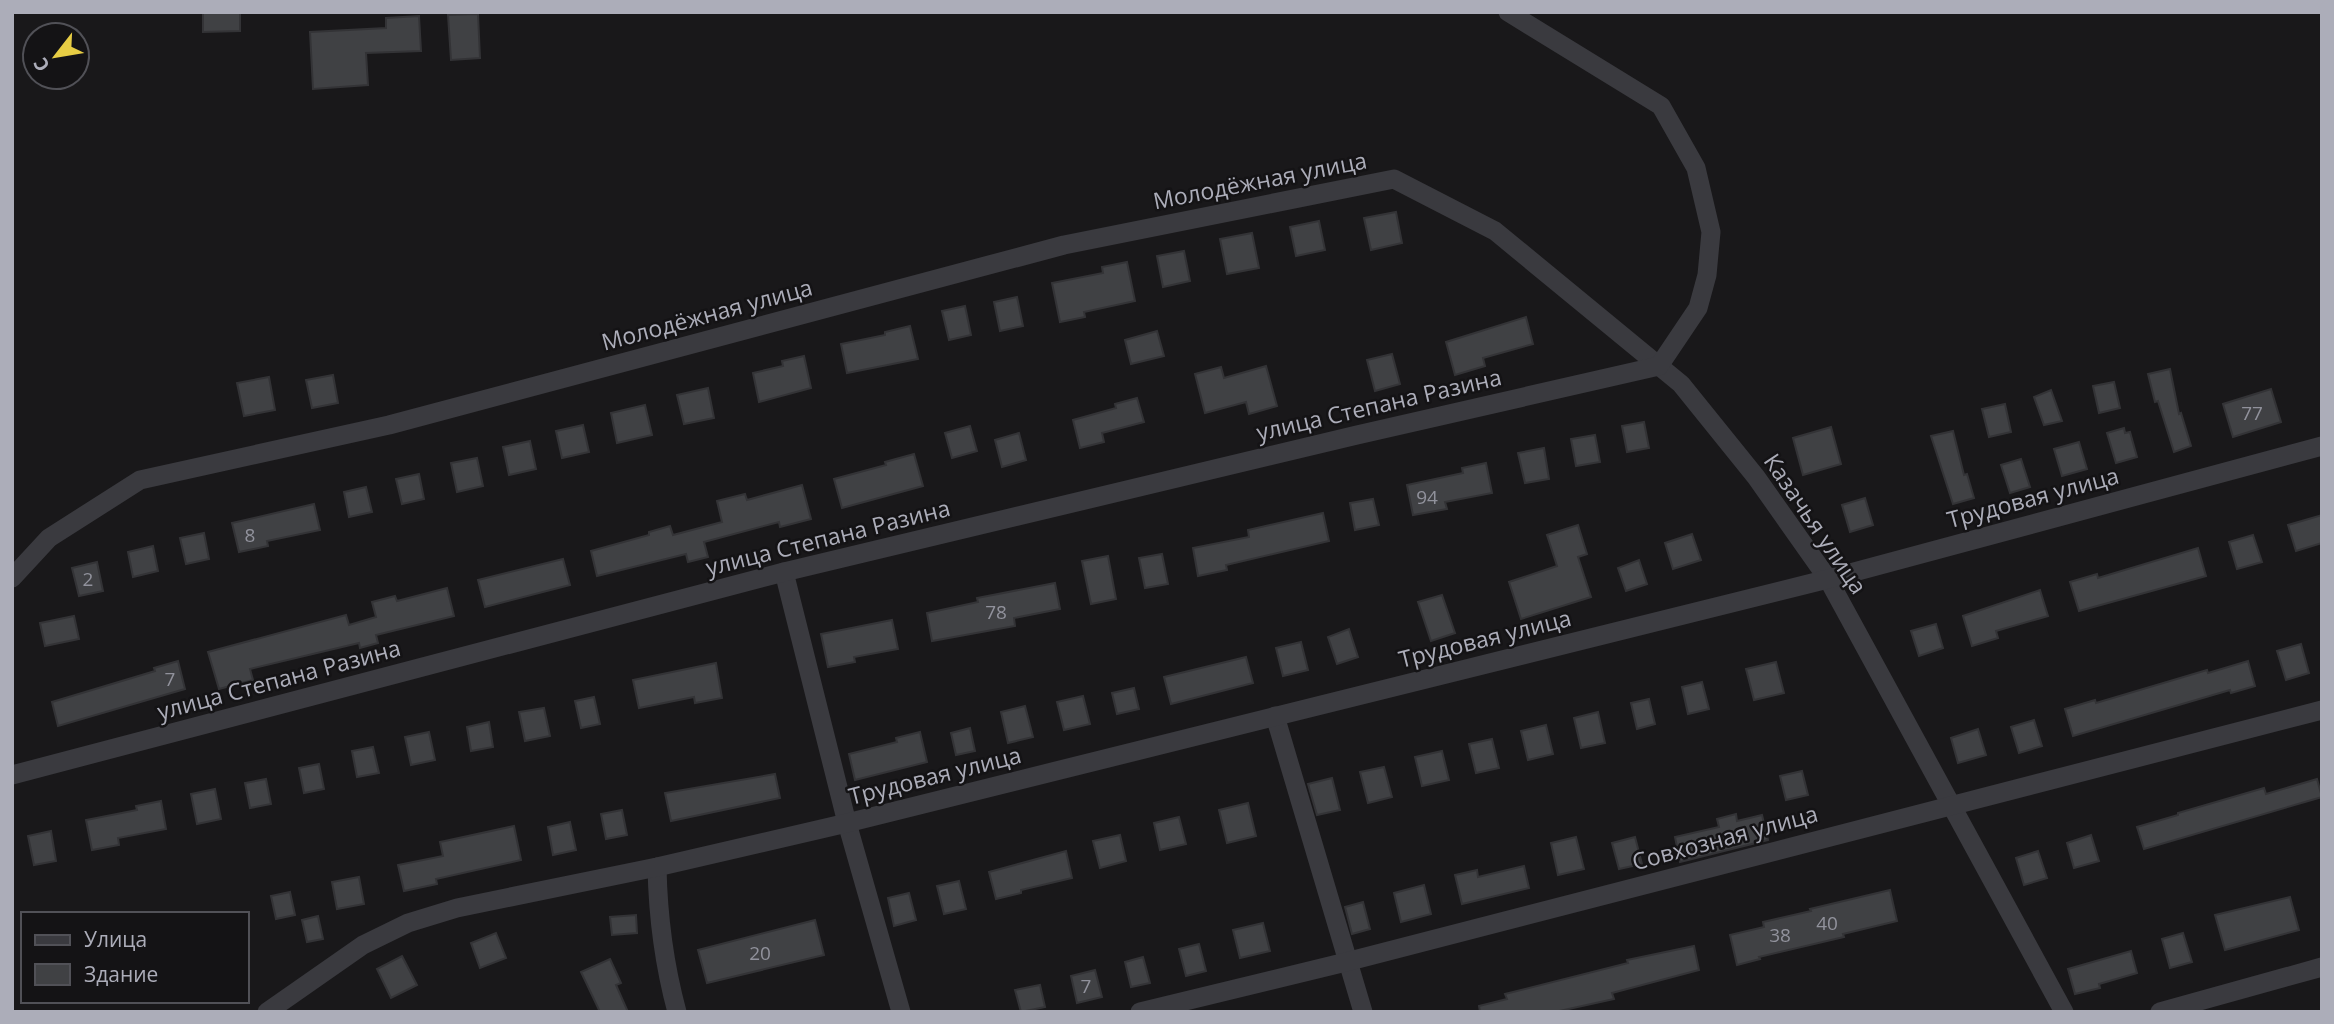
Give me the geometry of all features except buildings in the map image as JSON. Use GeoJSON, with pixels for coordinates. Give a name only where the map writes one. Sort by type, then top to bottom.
{"type":"FeatureCollection","features":[{"type":"Feature","properties":{"kind":"street"},"geometry":{"type":"LineString","coordinates":[[1508,12],[1661,106],[1696,168],[1712,232],[1707,275],[1698,308],[1660,366]]}},
{"type":"Feature","properties":{"kind":"street","name":"Казачья улица"},"geometry":{"type":"LineString","coordinates":[[1394,179],[1495,231],[1660,366],[1681,384],[1756,477],[1828,579],[2064,1012]]}},
{"type":"Feature","properties":{"kind":"street","name":"Молодёжная улица"},"geometry":{"type":"LineString","coordinates":[[12,578],[49,538],[140,480],[389,425],[1064,245],[1394,179]]}},
{"type":"Feature","properties":{"kind":"street","name":"улица Степана Разина"},"geometry":{"type":"LineString","coordinates":[[12,775],[784,572],[1357,435],[1660,366]]}},
{"type":"Feature","properties":{"kind":"street","name":"Трудовая улица"},"geometry":{"type":"LineString","coordinates":[[267,1012],[363,945],[408,923],[457,908],[847,824],[1828,579],[2322,446]]}},
{"type":"Feature","properties":{"kind":"street"},"geometry":{"type":"LineString","coordinates":[[784,572],[847,824],[901,1012]]}},
{"type":"Feature","properties":{"kind":"street","name":"Совхозная улица"},"geometry":{"type":"LineString","coordinates":[[1140,1012],[2322,710]]}},
{"type":"Feature","properties":{"kind":"street"},"geometry":{"type":"LineString","coordinates":[[1275,716],[1363,1012]]}},
{"type":"Feature","properties":{"kind":"street"},"geometry":{"type":"LineString","coordinates":[[657,867],[658,917],[668,978],[677,1012]]}},
{"type":"Feature","properties":{"kind":"street"},"geometry":{"type":"LineString","coordinates":[[2160,1012],[2322,967]]}}]}
